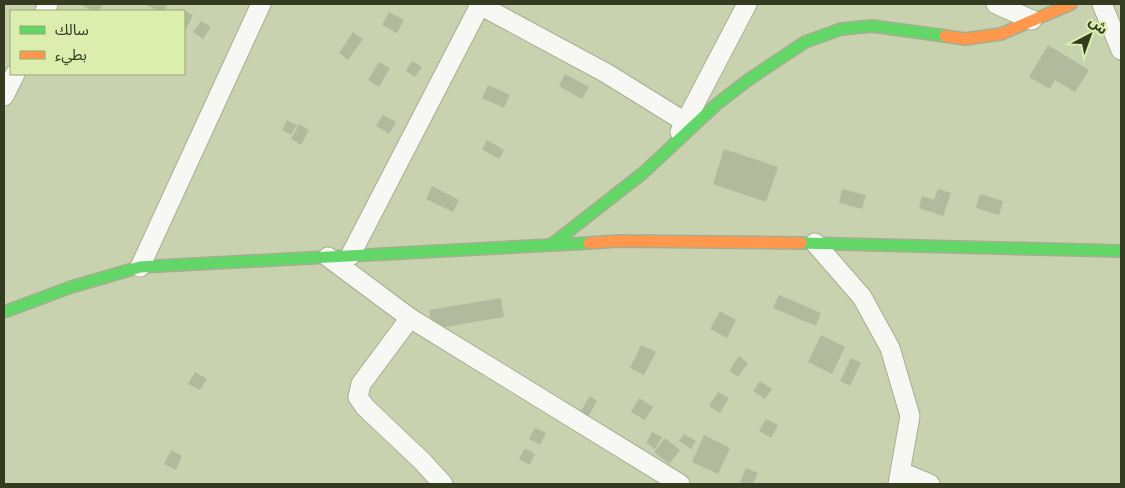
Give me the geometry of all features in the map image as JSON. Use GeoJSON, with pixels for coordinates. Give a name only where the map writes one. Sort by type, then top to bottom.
{"type":"FeatureCollection","features":[{"type":"Feature","properties":{"kind":"street"},"geometry":{"type":"LineString","coordinates":[[140,267],[261,4]]}},
{"type":"Feature","properties":{"kind":"street"},"geometry":{"type":"LineString","coordinates":[[350,256],[479,4],[606,74],[685,122]]}},
{"type":"Feature","properties":{"kind":"street"},"geometry":{"type":"LineString","coordinates":[[673,144],[747,4]]}},
{"type":"Feature","properties":{"kind":"street"},"geometry":{"type":"LineString","coordinates":[[996,4],[1032,20]]}},
{"type":"Feature","properties":{"kind":"street"},"geometry":{"type":"LineString","coordinates":[[551,245],[644,173],[717,104],[748,80],[804,42],[841,30],[872,26],[965,39],[1001,34],[1071,4]]}},
{"type":"Feature","properties":{"kind":"street"},"geometry":{"type":"LineString","coordinates":[[1102,4],[1121,50]]}},
{"type":"Feature","properties":{"kind":"street"},"geometry":{"type":"LineString","coordinates":[[4,96],[14,75]]}},
{"type":"Feature","properties":{"kind":"street"},"geometry":{"type":"LineString","coordinates":[[4,312],[72,287],[140,267],[618,241],[815,243],[1121,251]]}},
{"type":"Feature","properties":{"kind":"street"},"geometry":{"type":"LineString","coordinates":[[815,243],[862,297],[890,348],[910,416],[899,478],[930,484]]}},
{"type":"Feature","properties":{"kind":"street"},"geometry":{"type":"LineString","coordinates":[[328,257],[410,318],[680,484]]}},
{"type":"Feature","properties":{"kind":"street"},"geometry":{"type":"LineString","coordinates":[[410,318],[361,384],[358,397],[365,407],[422,461],[443,484]]}},
{"type":"Feature","properties":{"kind":"building"},"geometry":{"type":"Polygon","coordinates":[[[79,4],[103,4],[100,10],[92,10],[79,4]]]}},
{"type":"Feature","properties":{"kind":"building"},"geometry":{"type":"Polygon","coordinates":[[[144,4],[168,4],[165,10],[157,10],[144,4]]]}},
{"type":"Feature","properties":{"kind":"building"},"geometry":{"type":"Polygon","coordinates":[[[185,11],[193,15],[185,28],[185,11]]]}},
{"type":"Feature","properties":{"kind":"building"},"geometry":{"type":"Polygon","coordinates":[[[389,12],[404,20],[397,33],[382,25],[389,12]]]}},
{"type":"Feature","properties":{"kind":"building"},"geometry":{"type":"Polygon","coordinates":[[[201,21],[211,27],[203,39],[193,32],[201,21]]]}},
{"type":"Feature","properties":{"kind":"building"},"geometry":{"type":"Polygon","coordinates":[[[353,32],[363,39],[348,60],[339,53],[353,32]]]}},
{"type":"Feature","properties":{"kind":"building"},"geometry":{"type":"Polygon","coordinates":[[[1048,45],[1089,70],[1075,92],[1055,80],[1050,89],[1029,77],[1048,45]]]}},
{"type":"Feature","properties":{"kind":"building"},"geometry":{"type":"Polygon","coordinates":[[[412,61],[422,67],[415,77],[406,71],[412,61]]]}},
{"type":"Feature","properties":{"kind":"building"},"geometry":{"type":"Polygon","coordinates":[[[379,62],[390,68],[379,87],[368,80],[379,62]]]}},
{"type":"Feature","properties":{"kind":"building"},"geometry":{"type":"Polygon","coordinates":[[[565,74],[589,87],[582,99],[559,86],[565,74]]]}},
{"type":"Feature","properties":{"kind":"building"},"geometry":{"type":"Polygon","coordinates":[[[488,85],[510,95],[504,108],[482,98],[488,85]]]}},
{"type":"Feature","properties":{"kind":"building"},"geometry":{"type":"Polygon","coordinates":[[[383,115],[396,122],[389,134],[376,126],[383,115]]]}},
{"type":"Feature","properties":{"kind":"building"},"geometry":{"type":"Polygon","coordinates":[[[287,120],[297,125],[291,135],[282,130],[287,120]]]}},
{"type":"Feature","properties":{"kind":"building"},"geometry":{"type":"Polygon","coordinates":[[[299,124],[309,130],[301,145],[291,139],[299,124]]]}},
{"type":"Feature","properties":{"kind":"building"},"geometry":{"type":"Polygon","coordinates":[[[487,140],[504,150],[499,159],[482,149],[487,140]]]}},
{"type":"Feature","properties":{"kind":"building"},"geometry":{"type":"Polygon","coordinates":[[[724,149],[778,167],[766,202],[713,184],[724,149]]]}},
{"type":"Feature","properties":{"kind":"building"},"geometry":{"type":"Polygon","coordinates":[[[432,186],[459,200],[453,212],[426,199],[432,186]]]}},
{"type":"Feature","properties":{"kind":"building"},"geometry":{"type":"Polygon","coordinates":[[[842,189],[866,195],[862,209],[839,203],[842,189]]]}},
{"type":"Feature","properties":{"kind":"building"},"geometry":{"type":"Polygon","coordinates":[[[938,189],[951,193],[943,216],[919,208],[922,196],[934,200],[938,189]]]}},
{"type":"Feature","properties":{"kind":"building"},"geometry":{"type":"Polygon","coordinates":[[[980,194],[1003,201],[999,215],[976,208],[980,194]]]}},
{"type":"Feature","properties":{"kind":"building"},"geometry":{"type":"Polygon","coordinates":[[[779,295],[821,313],[816,326],[773,308],[779,295]]]}},
{"type":"Feature","properties":{"kind":"building"},"geometry":{"type":"Polygon","coordinates":[[[501,298],[504,317],[433,329],[429,310],[501,298]]]}},
{"type":"Feature","properties":{"kind":"building"},"geometry":{"type":"Polygon","coordinates":[[[720,311],[736,320],[727,338],[710,329],[720,311]]]}},
{"type":"Feature","properties":{"kind":"building"},"geometry":{"type":"Polygon","coordinates":[[[821,335],[845,347],[832,374],[808,362],[821,335]]]}},
{"type":"Feature","properties":{"kind":"building"},"geometry":{"type":"Polygon","coordinates":[[[641,345],[656,352],[644,375],[630,368],[641,345]]]}},
{"type":"Feature","properties":{"kind":"building"},"geometry":{"type":"Polygon","coordinates":[[[739,356],[748,363],[738,377],[729,371],[739,356]]]}},
{"type":"Feature","properties":{"kind":"building"},"geometry":{"type":"Polygon","coordinates":[[[851,358],[861,363],[850,386],[840,381],[851,358]]]}},
{"type":"Feature","properties":{"kind":"building"},"geometry":{"type":"Polygon","coordinates":[[[195,372],[207,379],[200,390],[188,384],[195,372]]]}},
{"type":"Feature","properties":{"kind":"building"},"geometry":{"type":"Polygon","coordinates":[[[760,381],[772,389],[765,399],[753,391],[760,381]]]}},
{"type":"Feature","properties":{"kind":"building"},"geometry":{"type":"Polygon","coordinates":[[[718,392],[729,398],[720,413],[709,406],[718,392]]]}},
{"type":"Feature","properties":{"kind":"building"},"geometry":{"type":"Polygon","coordinates":[[[555,396],[581,411],[590,396],[597,401],[584,424],[550,404],[555,396]]]}},
{"type":"Feature","properties":{"kind":"building"},"geometry":{"type":"Polygon","coordinates":[[[639,398],[653,407],[645,420],[631,412],[639,398]]]}},
{"type":"Feature","properties":{"kind":"building"},"geometry":{"type":"Polygon","coordinates":[[[766,419],[778,425],[771,438],[759,431],[766,419]]]}},
{"type":"Feature","properties":{"kind":"building"},"geometry":{"type":"Polygon","coordinates":[[[535,428],[546,433],[540,445],[529,439],[535,428]]]}},
{"type":"Feature","properties":{"kind":"building"},"geometry":{"type":"Polygon","coordinates":[[[652,432],[662,437],[655,449],[646,443],[652,432]]]}},
{"type":"Feature","properties":{"kind":"building"},"geometry":{"type":"Polygon","coordinates":[[[684,434],[696,441],[691,449],[679,441],[684,434]]]}},
{"type":"Feature","properties":{"kind":"building"},"geometry":{"type":"Polygon","coordinates":[[[704,435],[730,448],[718,474],[692,462],[704,435]]]}},
{"type":"Feature","properties":{"kind":"building"},"geometry":{"type":"Polygon","coordinates":[[[665,438],[680,450],[669,464],[654,452],[665,438]]]}},
{"type":"Feature","properties":{"kind":"building"},"geometry":{"type":"Polygon","coordinates":[[[525,448],[535,454],[530,465],[519,459],[525,448]]]}},
{"type":"Feature","properties":{"kind":"building"},"geometry":{"type":"Polygon","coordinates":[[[171,450],[182,456],[176,470],[164,464],[171,450]]]}},
{"type":"Feature","properties":{"kind":"building"},"geometry":{"type":"Polygon","coordinates":[[[746,468],[758,473],[753,484],[740,482],[746,468]]]}},
{"type":"Feature","properties":{"kind":"traffic: fast"},"geometry":{"type":"LineString","coordinates":[[551,245],[643,173],[717,104],[748,80],[805,42],[841,29],[872,26],[945,36]]}},
{"type":"Feature","properties":{"kind":"traffic: fast"},"geometry":{"type":"LineString","coordinates":[[4,312],[71,287],[140,267],[589,243]]}},
{"type":"Feature","properties":{"kind":"traffic: fast"},"geometry":{"type":"LineString","coordinates":[[801,243],[1121,251]]}},
{"type":"Feature","properties":{"kind":"traffic: slow"},"geometry":{"type":"LineString","coordinates":[[945,36],[965,39],[1001,34],[1071,4]]}},
{"type":"Feature","properties":{"kind":"traffic: slow"},"geometry":{"type":"LineString","coordinates":[[589,243],[618,241],[801,243]]}}]}
